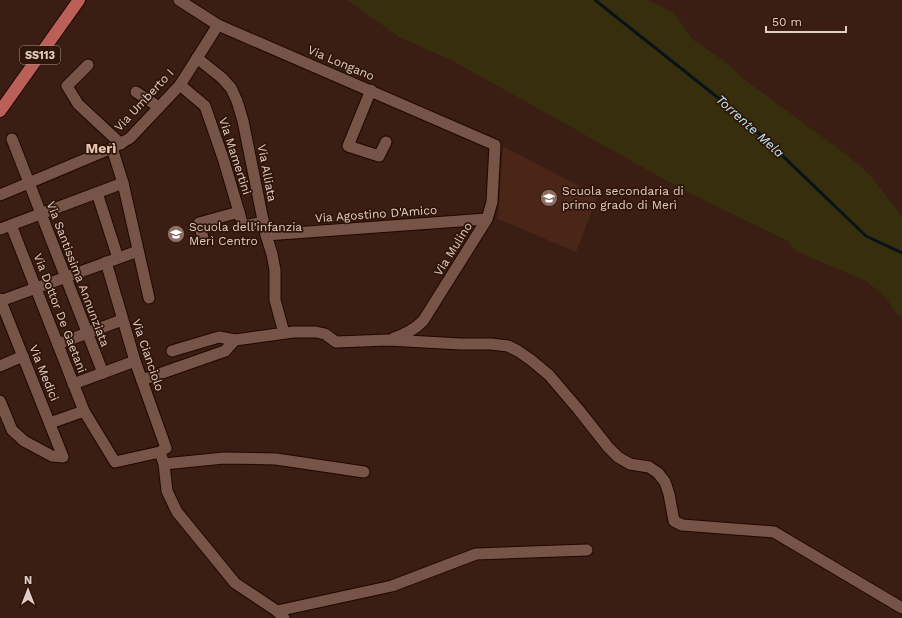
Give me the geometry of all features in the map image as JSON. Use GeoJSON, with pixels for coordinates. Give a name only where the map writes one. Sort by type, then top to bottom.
{"type":"FeatureCollection","features":[{"type":"Feature","properties":{"kind":"main road","name":"SS113"},"geometry":{"type":"LineString","coordinates":[[0,111],[79,0]]}},
{"type":"Feature","properties":{"kind":"street","name":"Via Longano"},"geometry":{"type":"LineString","coordinates":[[179,0],[218,25],[495,145]]}},
{"type":"Feature","properties":{"kind":"street","name":"Via Umberto I"},"geometry":{"type":"LineString","coordinates":[[0,195],[116,146],[130,138],[180,85],[218,25]]}},
{"type":"Feature","properties":{"kind":"street","name":"Via Alliata"},"geometry":{"type":"LineString","coordinates":[[197,58],[222,78],[231,88],[237,101],[243,121],[266,235],[275,270],[275,300],[284,333]]}},
{"type":"Feature","properties":{"kind":"street"},"geometry":{"type":"LineString","coordinates":[[88,65],[66,86],[78,104],[116,146],[149,298]]}},
{"type":"Feature","properties":{"kind":"street","name":"Via Mamertini"},"geometry":{"type":"LineString","coordinates":[[180,85],[205,106],[224,161],[243,226],[264,222]]}},
{"type":"Feature","properties":{"kind":"street"},"geometry":{"type":"LineString","coordinates":[[371,90],[348,146],[379,156],[386,142]]}},
{"type":"Feature","properties":{"kind":"street"},"geometry":{"type":"LineString","coordinates":[[136,92],[159,108]]}},
{"type":"Feature","properties":{"kind":"street","name":"Via Santissima Annunziata"},"geometry":{"type":"LineString","coordinates":[[12,139],[103,373]]}},
{"type":"Feature","properties":{"kind":"street","name":"Via Mulino"},"geometry":{"type":"LineString","coordinates":[[388,340],[403,335],[414,329],[423,321],[487,219],[492,202],[495,145]]}},
{"type":"Feature","properties":{"kind":"street"},"geometry":{"type":"LineString","coordinates":[[0,229],[123,183]]}},
{"type":"Feature","properties":{"kind":"street"},"geometry":{"type":"LineString","coordinates":[[97,193],[118,258]]}},
{"type":"Feature","properties":{"kind":"street"},"geometry":{"type":"LineString","coordinates":[[203,238],[200,223],[239,212]]}},
{"type":"Feature","properties":{"kind":"street","name":"Via Agostino D'Amico"},"geometry":{"type":"LineString","coordinates":[[266,235],[487,219]]}},
{"type":"Feature","properties":{"kind":"street","name":"Via Dottor De Gaetani"},"geometry":{"type":"LineString","coordinates":[[11,225],[84,412],[116,462],[160,452]]}},
{"type":"Feature","properties":{"kind":"street"},"geometry":{"type":"LineString","coordinates":[[0,300],[138,251]]}},
{"type":"Feature","properties":{"kind":"street","name":"Via Cianciolo"},"geometry":{"type":"LineString","coordinates":[[106,262],[135,361],[166,448],[160,452]]}},
{"type":"Feature","properties":{"kind":"street","name":"Via Medici"},"geometry":{"type":"LineString","coordinates":[[0,300],[63,457],[52,456],[24,441],[12,430],[0,401]]}},
{"type":"Feature","properties":{"kind":"street"},"geometry":{"type":"LineString","coordinates":[[58,344],[122,320]]}},
{"type":"Feature","properties":{"kind":"street"},"geometry":{"type":"LineString","coordinates":[[172,351],[219,337],[235,340],[284,333],[316,332],[325,334],[336,342],[388,340],[508,346],[518,351],[549,376],[618,457],[630,464],[649,467],[658,473],[665,482],[669,494],[674,521],[682,525],[774,532],[902,608]]}},
{"type":"Feature","properties":{"kind":"street"},"geometry":{"type":"LineString","coordinates":[[142,380],[224,351],[235,340]]}},
{"type":"Feature","properties":{"kind":"street"},"geometry":{"type":"LineString","coordinates":[[0,366],[23,356]]}},
{"type":"Feature","properties":{"kind":"street"},"geometry":{"type":"LineString","coordinates":[[73,384],[135,361]]}},
{"type":"Feature","properties":{"kind":"street"},"geometry":{"type":"LineString","coordinates":[[50,423],[84,412]]}},
{"type":"Feature","properties":{"kind":"street"},"geometry":{"type":"LineString","coordinates":[[160,452],[164,464],[167,492],[176,512],[235,583],[280,614],[392,586],[476,554],[587,550]]}},
{"type":"Feature","properties":{"kind":"street"},"geometry":{"type":"LineString","coordinates":[[164,464],[224,458],[276,459],[364,472]]}},
{"type":"Feature","properties":{"kind":"shaded area","name":"Scuola secondaria di primo grado di Merì"},"geometry":{"type":"Polygon","coordinates":[[[503,146],[598,196],[576,252],[498,219],[503,146]]]}},
{"type":"Feature","properties":{"kind":"sand"},"geometry":{"type":"Polygon","coordinates":[[[347,0],[648,0],[674,13],[692,39],[730,65],[740,76],[847,155],[870,175],[902,217],[902,318],[898,315],[885,297],[866,281],[796,251],[788,241],[685,191],[453,61],[399,37],[347,0]]]}},
{"type":"Feature","properties":{"kind":"waterway","name":"Torrente Mela"},"geometry":{"type":"LineString","coordinates":[[595,0],[741,116],[866,236],[902,253]]}},
{"type":"Feature","properties":{"kind":"place","name":"Scuola secondaria di primo grado di Merì"},"geometry":{"type":"Point","coordinates":[549,198]}},
{"type":"Feature","properties":{"kind":"place","name":"Scuola dell'infanzia Merì Centro"},"geometry":{"type":"Point","coordinates":[176,234]}},
{"type":"Feature","properties":{"kind":"district","name":"Merì"},"geometry":{"type":"Point","coordinates":[101,148]}}]}
